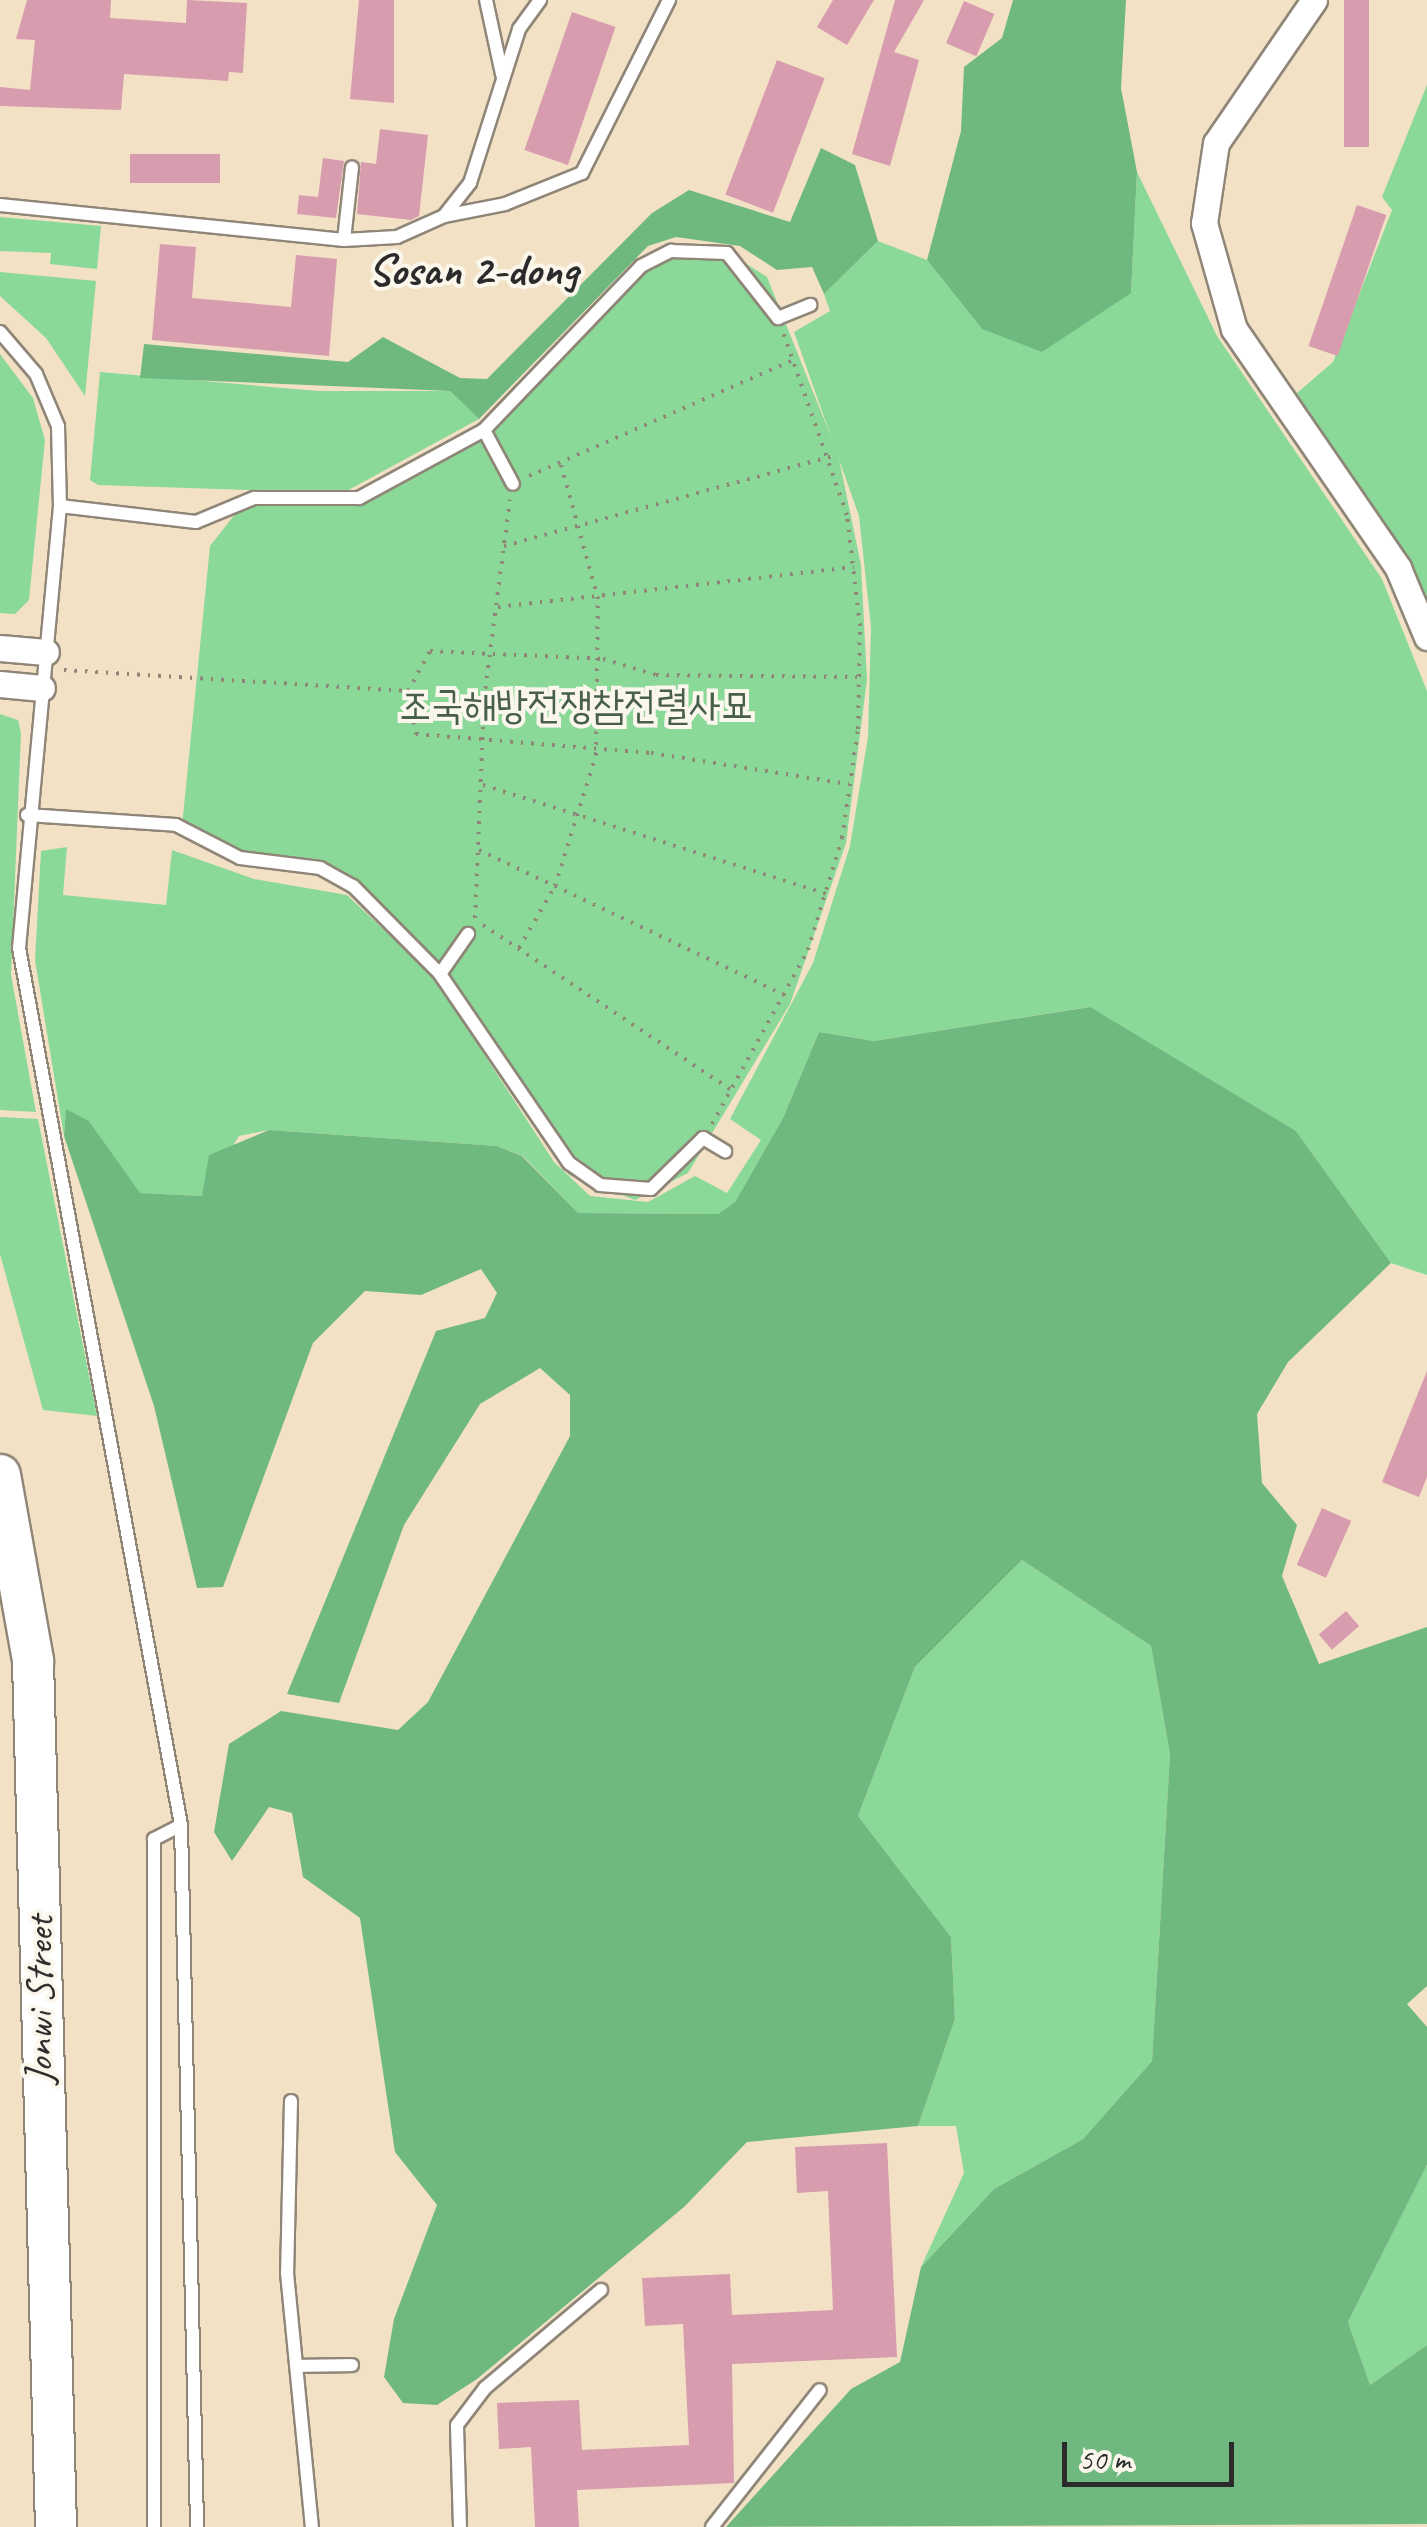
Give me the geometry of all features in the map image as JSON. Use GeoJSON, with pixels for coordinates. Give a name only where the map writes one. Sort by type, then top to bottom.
{"type":"FeatureCollection","features":[{"type":"Feature","properties":{"kind":"main road","name":"Jonwi Street"},"geometry":{"type":"LineString","coordinates":[[0,1475],[33,1662],[56,2527]]}},
{"type":"Feature","properties":{"kind":"main road","name":"Jonwi Street"},"geometry":{"type":"LineString","coordinates":[[0,1621],[34,2527]]}},
{"type":"Feature","properties":{"kind":"street"},"geometry":{"type":"LineString","coordinates":[[1314,0],[1216,143],[1204,222],[1234,329],[1398,568],[1427,637]]}},
{"type":"Feature","properties":{"kind":"street"},"geometry":{"type":"LineString","coordinates":[[0,648],[44,669]]}},
{"type":"Feature","properties":{"kind":"street"},"geometry":{"type":"LineString","coordinates":[[0,684],[44,669]]}},
{"type":"Feature","properties":{"kind":"lane"},"geometry":{"type":"LineString","coordinates":[[486,0],[502,76]]}},
{"type":"Feature","properties":{"kind":"lane"},"geometry":{"type":"LineString","coordinates":[[444,216],[470,183],[502,76],[540,0]]}},
{"type":"Feature","properties":{"kind":"lane"},"geometry":{"type":"LineString","coordinates":[[0,206],[344,240],[397,237],[444,216],[505,204],[582,173],[669,0]]}},
{"type":"Feature","properties":{"kind":"lane"},"geometry":{"type":"LineString","coordinates":[[344,240],[352,167]]}},
{"type":"Feature","properties":{"kind":"lane"},"geometry":{"type":"LineString","coordinates":[[60,506],[196,522],[254,498],[344,503],[484,430],[654,257],[727,253],[778,318],[810,305]]}},
{"type":"Feature","properties":{"kind":"lane"},"geometry":{"type":"LineString","coordinates":[[0,332],[51,399],[60,506],[27,815],[20,948],[32,1055],[181,1825],[197,2527]]}},
{"type":"Feature","properties":{"kind":"lane"},"geometry":{"type":"LineString","coordinates":[[484,430],[512,484]]}},
{"type":"Feature","properties":{"kind":"lane"},"geometry":{"type":"LineString","coordinates":[[27,815],[176,825],[240,858],[320,868],[353,886],[440,974],[585,1178],[651,1189],[703,1138],[725,1152]]}},
{"type":"Feature","properties":{"kind":"lane"},"geometry":{"type":"LineString","coordinates":[[440,974],[468,934]]}},
{"type":"Feature","properties":{"kind":"lane"},"geometry":{"type":"LineString","coordinates":[[154,2527],[154,1838],[181,1825]]}},
{"type":"Feature","properties":{"kind":"lane"},"geometry":{"type":"LineString","coordinates":[[291,2101],[287,2273],[312,2527]]}},
{"type":"Feature","properties":{"kind":"lane"},"geometry":{"type":"LineString","coordinates":[[460,2527],[457,2425],[485,2388],[601,2290]]}},
{"type":"Feature","properties":{"kind":"lane"},"geometry":{"type":"LineString","coordinates":[[296,2366],[352,2365]]}},
{"type":"Feature","properties":{"kind":"lane"},"geometry":{"type":"LineString","coordinates":[[712,2527],[820,2390]]}},
{"type":"Feature","properties":{"kind":"path"},"geometry":{"type":"LineString","coordinates":[[703,1138],[786,996],[826,894],[851,784],[859,677],[854,566],[832,456],[778,318]]}},
{"type":"Feature","properties":{"kind":"path"},"geometry":{"type":"LineString","coordinates":[[468,934],[475,920],[486,740],[512,484],[795,359]]}},
{"type":"Feature","properties":{"kind":"path"},"geometry":{"type":"LineString","coordinates":[[504,546],[585,530],[832,456]]}},
{"type":"Feature","properties":{"kind":"path"},"geometry":{"type":"LineString","coordinates":[[520,948],[555,886],[581,818],[596,755],[603,659],[598,599],[585,530],[560,461]]}},
{"type":"Feature","properties":{"kind":"path"},"geometry":{"type":"LineString","coordinates":[[498,607],[598,599],[854,566]]}},
{"type":"Feature","properties":{"kind":"path"},"geometry":{"type":"LineString","coordinates":[[851,784],[651,753],[596,755],[416,734],[408,692],[430,652],[603,659],[656,675],[859,677]]}},
{"type":"Feature","properties":{"kind":"path"},"geometry":{"type":"LineString","coordinates":[[44,669],[408,692]]}},
{"type":"Feature","properties":{"kind":"path"},"geometry":{"type":"LineString","coordinates":[[483,785],[826,894]]}},
{"type":"Feature","properties":{"kind":"path"},"geometry":{"type":"LineString","coordinates":[[479,850],[786,996]]}},
{"type":"Feature","properties":{"kind":"path"},"geometry":{"type":"LineString","coordinates":[[475,920],[733,1091]]}},
{"type":"Feature","properties":{"kind":"green space"},"geometry":{"type":"Polygon","coordinates":[[[1013,0],[1126,0],[1121,88],[1137,172],[1131,293],[1042,352],[982,329],[927,260],[961,131],[964,67],[1002,38],[1013,0]]]}},
{"type":"Feature","properties":{"kind":"green space"},"geometry":{"type":"Polygon","coordinates":[[[1427,85],[1427,611],[1297,393],[1333,362],[1392,210],[1382,197],[1427,85]]]}},
{"type":"Feature","properties":{"kind":"green space"},"geometry":{"type":"Polygon","coordinates":[[[821,148],[855,165],[878,241],[824,294],[812,267],[777,270],[740,246],[676,237],[648,246],[479,419],[450,391],[140,378],[144,344],[348,362],[383,337],[460,378],[487,379],[652,213],[689,190],[790,222],[821,148]]]}},
{"type":"Feature","properties":{"kind":"green space"},"geometry":{"type":"Polygon","coordinates":[[[1137,172],[1217,336],[1382,579],[1427,691],[1427,1275],[1391,1263],[1296,1131],[1089,1007],[874,1041],[819,1032],[783,1118],[735,1202],[718,1214],[578,1213],[523,1156],[497,1146],[269,1130],[239,1136],[202,1196],[139,1193],[89,1121],[66,1110],[64,1136],[35,960],[41,851],[67,847],[63,895],[166,905],[172,850],[254,879],[347,895],[434,977],[554,1162],[590,1196],[648,1202],[695,1176],[727,1193],[761,1140],[730,1119],[813,963],[850,846],[868,737],[871,627],[859,516],[794,332],[830,311],[824,294],[878,241],[927,260],[982,329],[1131,293],[1137,172]]]}},
{"type":"Feature","properties":{"kind":"green space"},"geometry":{"type":"Polygon","coordinates":[[[0,217],[101,226],[97,269],[50,264],[51,253],[0,251],[0,217]]]}},
{"type":"Feature","properties":{"kind":"green space","name":"조국해방전쟁참전렬사묘"},"geometry":{"type":"Polygon","coordinates":[[[715,244],[767,277],[838,454],[861,565],[867,680],[846,843],[790,1004],[688,1173],[635,1200],[569,1175],[436,976],[352,890],[320,873],[236,865],[181,836],[210,546],[250,495],[346,498],[481,426],[638,261],[669,245],[715,244]]]}},
{"type":"Feature","properties":{"kind":"green space"},"geometry":{"type":"Polygon","coordinates":[[[0,272],[96,281],[85,396],[46,338],[0,296],[0,272]]]}},
{"type":"Feature","properties":{"kind":"green space"},"geometry":{"type":"Polygon","coordinates":[[[0,354],[33,398],[45,440],[29,600],[15,614],[0,613],[0,354]]]}},
{"type":"Feature","properties":{"kind":"green space"},"geometry":{"type":"Polygon","coordinates":[[[100,372],[318,391],[450,391],[479,419],[343,493],[98,485],[90,480],[100,372]]]}},
{"type":"Feature","properties":{"kind":"green space"},"geometry":{"type":"Polygon","coordinates":[[[0,714],[18,720],[21,733],[11,975],[36,1112],[0,1110],[0,714]]]}},
{"type":"Feature","properties":{"kind":"green space"},"geometry":{"type":"Polygon","coordinates":[[[1090,1007],[1296,1131],[1391,1263],[1288,1362],[1257,1414],[1262,1483],[1297,1525],[1282,1576],[1319,1664],[1427,1627],[1427,1986],[1407,2004],[1427,2027],[1427,2165],[1348,2322],[1370,2385],[1427,2345],[1427,2524],[726,2527],[851,2389],[900,2362],[921,2267],[994,2189],[1083,2139],[1152,2061],[1170,1754],[1151,1646],[1022,1560],[915,1667],[858,1816],[951,1937],[955,2019],[918,2126],[747,2142],[684,2207],[477,2379],[437,2405],[403,2403],[384,2377],[394,2319],[437,2205],[395,2152],[360,1918],[303,1877],[292,1813],[269,1807],[232,1861],[214,1832],[229,1744],[281,1711],[398,1730],[428,1702],[570,1436],[570,1395],[540,1368],[480,1404],[404,1525],[339,1703],[287,1694],[436,1331],[485,1318],[497,1293],[481,1269],[421,1295],[365,1291],[313,1343],[223,1587],[197,1588],[154,1406],[64,1136],[66,1109],[89,1121],[140,1193],[202,1196],[209,1155],[269,1130],[497,1146],[522,1156],[578,1213],[718,1214],[735,1202],[783,1118],[819,1032],[874,1041],[1090,1007]]]}},
{"type":"Feature","properties":{"kind":"green space"},"geometry":{"type":"Polygon","coordinates":[[[0,1117],[38,1119],[97,1416],[43,1410],[0,1254],[0,1117]]]}},
{"type":"Feature","properties":{"kind":"green space"},"geometry":{"type":"Polygon","coordinates":[[[1022,1560],[1151,1646],[1170,1754],[1152,2061],[1083,2139],[994,2189],[921,2267],[964,2173],[956,2126],[918,2126],[955,2019],[951,1937],[858,1816],[915,1667],[1022,1560]]]}},
{"type":"Feature","properties":{"kind":"green space"},"geometry":{"type":"Polygon","coordinates":[[[1427,2165],[1427,2345],[1370,2385],[1348,2322],[1427,2165]]]}},
{"type":"Feature","properties":{"kind":"building"},"geometry":{"type":"Polygon","coordinates":[[[27,0],[111,0],[110,18],[186,23],[187,0],[247,3],[243,73],[229,72],[228,81],[124,74],[121,110],[0,106],[0,87],[30,90],[35,40],[16,39],[27,0]]]}},
{"type":"Feature","properties":{"kind":"building"},"geometry":{"type":"Polygon","coordinates":[[[359,0],[394,0],[394,103],[350,99],[359,0]]]}},
{"type":"Feature","properties":{"kind":"building"},"geometry":{"type":"Polygon","coordinates":[[[833,0],[874,0],[847,45],[817,27],[833,0]]]}},
{"type":"Feature","properties":{"kind":"building"},"geometry":{"type":"Polygon","coordinates":[[[895,0],[924,0],[894,52],[919,60],[890,166],[852,154],[895,0]]]}},
{"type":"Feature","properties":{"kind":"building"},"geometry":{"type":"Polygon","coordinates":[[[1344,0],[1369,0],[1369,147],[1344,147],[1344,0]]]}},
{"type":"Feature","properties":{"kind":"building"},"geometry":{"type":"Polygon","coordinates":[[[964,1],[994,14],[976,56],[946,43],[964,1]]]}},
{"type":"Feature","properties":{"kind":"building"},"geometry":{"type":"Polygon","coordinates":[[[572,12],[615,27],[568,165],[524,150],[572,12]]]}},
{"type":"Feature","properties":{"kind":"building"},"geometry":{"type":"Polygon","coordinates":[[[777,60],[825,78],[773,213],[725,194],[777,60]]]}},
{"type":"Feature","properties":{"kind":"building"},"geometry":{"type":"Polygon","coordinates":[[[380,129],[428,135],[419,216],[411,220],[357,214],[361,162],[376,164],[380,129]]]}},
{"type":"Feature","properties":{"kind":"building"},"geometry":{"type":"Polygon","coordinates":[[[130,154],[220,154],[220,183],[130,183],[130,154]]]}},
{"type":"Feature","properties":{"kind":"building"},"geometry":{"type":"Polygon","coordinates":[[[323,158],[344,161],[336,218],[297,214],[299,195],[318,197],[323,158]]]}},
{"type":"Feature","properties":{"kind":"building"},"geometry":{"type":"Polygon","coordinates":[[[1357,205],[1386,215],[1338,356],[1308,346],[1357,205]]]}},
{"type":"Feature","properties":{"kind":"building"},"geometry":{"type":"Polygon","coordinates":[[[160,244],[196,247],[192,298],[291,307],[296,255],[337,259],[329,356],[152,340],[160,244]]]}},
{"type":"Feature","properties":{"kind":"building"},"geometry":{"type":"Polygon","coordinates":[[[1427,1371],[1427,1477],[1419,1497],[1382,1482],[1427,1371]]]}},
{"type":"Feature","properties":{"kind":"building"},"geometry":{"type":"Polygon","coordinates":[[[1322,1508],[1351,1521],[1326,1578],[1297,1565],[1322,1508]]]}},
{"type":"Feature","properties":{"kind":"building"},"geometry":{"type":"Polygon","coordinates":[[[1346,1611],[1359,1626],[1332,1650],[1319,1635],[1346,1611]]]}},
{"type":"Feature","properties":{"kind":"building"},"geometry":{"type":"Polygon","coordinates":[[[887,2143],[897,2357],[732,2364],[734,2483],[577,2490],[579,2527],[535,2527],[531,2447],[499,2449],[497,2403],[579,2400],[582,2450],[689,2445],[683,2324],[645,2326],[642,2278],[730,2274],[732,2315],[833,2310],[828,2191],[797,2193],[795,2147],[887,2143]]]}},
{"type":"Feature","properties":{"kind":"district","name":"Sosan 2-dong"},"geometry":{"type":"Point","coordinates":[473,270]}}]}
